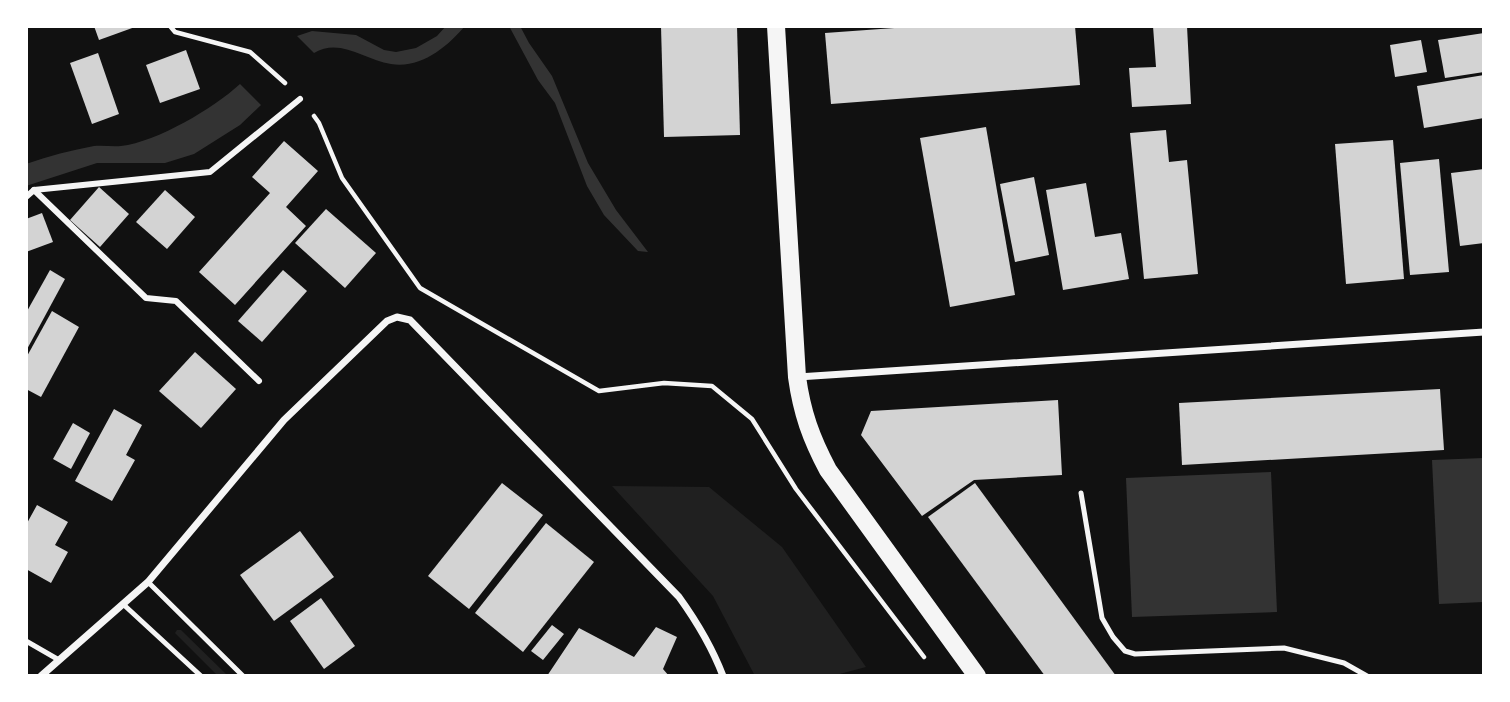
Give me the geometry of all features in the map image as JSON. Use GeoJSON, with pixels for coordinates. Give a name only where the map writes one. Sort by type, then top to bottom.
{"type":"FeatureCollection","features":[{"type":"Feature","properties":{"kind":"main road"},"geometry":{"type":"LineString","coordinates":[[776,26],[797,377],[802,410],[812,441],[828,470],[977,676]]}},
{"type":"Feature","properties":{"kind":"street"},"geometry":{"type":"LineString","coordinates":[[26,197],[34,190],[210,172],[300,99]]}},
{"type":"Feature","properties":{"kind":"street"},"geometry":{"type":"LineString","coordinates":[[34,190],[146,298],[176,301],[259,381]]}},
{"type":"Feature","properties":{"kind":"street"},"geometry":{"type":"LineString","coordinates":[[41,676],[148,582],[285,420],[387,321],[397,317],[410,320],[679,597],[699,624],[723,676]]}},
{"type":"Feature","properties":{"kind":"street"},"geometry":{"type":"LineString","coordinates":[[797,377],[1484,332]]}},
{"type":"Feature","properties":{"kind":"lane"},"geometry":{"type":"LineString","coordinates":[[1081,493],[1102,618],[1125,651],[1135,654],[1284,649],[1344,663],[1367,676]]}},
{"type":"Feature","properties":{"kind":"lane"},"geometry":{"type":"LineString","coordinates":[[148,582],[243,676]]}},
{"type":"Feature","properties":{"kind":"lane"},"geometry":{"type":"LineString","coordinates":[[124,605],[201,676]]}},
{"type":"Feature","properties":{"kind":"lane"},"geometry":{"type":"LineString","coordinates":[[26,641],[59,660]]}},
{"type":"Feature","properties":{"kind":"path"},"geometry":{"type":"LineString","coordinates":[[170,26],[175,32],[250,52],[286,84],[319,123],[342,178],[420,288],[598,391],[664,383],[712,386],[752,419],[796,489],[930,665]]}},
{"type":"Feature","properties":{"kind":"shaded area"},"geometry":{"type":"Polygon","coordinates":[[[446,26],[465,26],[442,49],[423,60],[402,65],[381,62],[343,48],[333,47],[314,53],[297,36],[312,31],[356,35],[384,50],[396,52],[416,48],[437,36],[446,26]]]}},
{"type":"Feature","properties":{"kind":"shaded area"},"geometry":{"type":"Polygon","coordinates":[[[509,26],[520,26],[552,76],[588,163],[616,210],[648,252],[638,251],[604,215],[587,186],[555,103],[538,80],[509,26]]]}},
{"type":"Feature","properties":{"kind":"shaded area"},"geometry":{"type":"Polygon","coordinates":[[[240,84],[261,105],[240,125],[194,154],[165,163],[97,163],[26,186],[26,164],[86,148],[121,146],[151,138],[200,113],[240,84]]]}},
{"type":"Feature","properties":{"kind":"shaded area"},"geometry":{"type":"Polygon","coordinates":[[[1484,458],[1484,602],[1439,604],[1432,460],[1484,458]]]}},
{"type":"Feature","properties":{"kind":"shaded area"},"geometry":{"type":"Polygon","coordinates":[[[1271,472],[1277,612],[1132,617],[1126,478],[1271,472]]]}},
{"type":"Feature","properties":{"kind":"shaded area"},"geometry":{"type":"Polygon","coordinates":[[[612,486],[709,487],[782,547],[866,667],[832,676],[755,676],[713,596],[612,486]]]}},
{"type":"Feature","properties":{"kind":"shaded area"},"geometry":{"type":"Polygon","coordinates":[[[181,630],[228,676],[218,676],[175,633],[181,630]]]}},
{"type":"Feature","properties":{"kind":"building"},"geometry":{"type":"Polygon","coordinates":[[[94,26],[135,26],[135,27],[99,40],[94,26]]]}},
{"type":"Feature","properties":{"kind":"building"},"geometry":{"type":"Polygon","coordinates":[[[661,26],[737,26],[740,135],[664,137],[661,26]]]}},
{"type":"Feature","properties":{"kind":"building"},"geometry":{"type":"Polygon","coordinates":[[[922,26],[1075,26],[1080,85],[831,104],[825,33],[922,26]]]}},
{"type":"Feature","properties":{"kind":"building"},"geometry":{"type":"Polygon","coordinates":[[[1153,26],[1187,26],[1191,104],[1132,107],[1129,68],[1156,67],[1153,26]]]}},
{"type":"Feature","properties":{"kind":"building"},"geometry":{"type":"Polygon","coordinates":[[[1484,33],[1484,72],[1445,78],[1438,40],[1484,33]]]}},
{"type":"Feature","properties":{"kind":"building"},"geometry":{"type":"Polygon","coordinates":[[[1421,40],[1427,72],[1395,77],[1390,45],[1421,40]]]}},
{"type":"Feature","properties":{"kind":"building"},"geometry":{"type":"Polygon","coordinates":[[[186,50],[200,89],[160,103],[146,65],[186,50]]]}},
{"type":"Feature","properties":{"kind":"building"},"geometry":{"type":"Polygon","coordinates":[[[98,53],[119,114],[92,124],[70,63],[98,53]]]}},
{"type":"Feature","properties":{"kind":"building"},"geometry":{"type":"Polygon","coordinates":[[[1484,75],[1484,118],[1424,128],[1417,86],[1484,75]]]}},
{"type":"Feature","properties":{"kind":"building"},"geometry":{"type":"Polygon","coordinates":[[[986,127],[1015,295],[950,307],[920,138],[986,127]]]}},
{"type":"Feature","properties":{"kind":"building"},"geometry":{"type":"Polygon","coordinates":[[[1166,130],[1169,162],[1187,160],[1198,274],[1144,279],[1130,133],[1166,130]]]}},
{"type":"Feature","properties":{"kind":"building"},"geometry":{"type":"Polygon","coordinates":[[[1393,140],[1404,279],[1346,284],[1335,144],[1393,140]]]}},
{"type":"Feature","properties":{"kind":"building"},"geometry":{"type":"Polygon","coordinates":[[[284,141],[318,171],[286,207],[306,226],[235,305],[199,272],[270,193],[252,177],[284,141]]]}},
{"type":"Feature","properties":{"kind":"building"},"geometry":{"type":"Polygon","coordinates":[[[1439,159],[1449,272],[1410,275],[1400,163],[1439,159]]]}},
{"type":"Feature","properties":{"kind":"building"},"geometry":{"type":"Polygon","coordinates":[[[1484,169],[1484,243],[1460,246],[1451,173],[1484,169]]]}},
{"type":"Feature","properties":{"kind":"building"},"geometry":{"type":"Polygon","coordinates":[[[1034,177],[1049,255],[1015,262],[1000,184],[1034,177]]]}},
{"type":"Feature","properties":{"kind":"building"},"geometry":{"type":"Polygon","coordinates":[[[1086,183],[1095,237],[1121,233],[1129,279],[1063,290],[1046,190],[1086,183]]]}},
{"type":"Feature","properties":{"kind":"building"},"geometry":{"type":"Polygon","coordinates":[[[99,187],[129,214],[100,247],[70,220],[99,187]]]}},
{"type":"Feature","properties":{"kind":"building"},"geometry":{"type":"Polygon","coordinates":[[[165,190],[195,217],[167,249],[136,222],[165,190]]]}},
{"type":"Feature","properties":{"kind":"building"},"geometry":{"type":"Polygon","coordinates":[[[326,209],[376,253],[345,288],[295,243],[326,209]]]}},
{"type":"Feature","properties":{"kind":"building"},"geometry":{"type":"Polygon","coordinates":[[[42,213],[53,242],[26,252],[26,219],[42,213]]]}},
{"type":"Feature","properties":{"kind":"building"},"geometry":{"type":"Polygon","coordinates":[[[50,270],[65,279],[26,351],[26,313],[50,270]]]}},
{"type":"Feature","properties":{"kind":"building"},"geometry":{"type":"Polygon","coordinates":[[[283,270],[307,291],[262,342],[238,321],[283,270]]]}},
{"type":"Feature","properties":{"kind":"building"},"geometry":{"type":"Polygon","coordinates":[[[52,311],[79,327],[41,397],[26,389],[26,358],[52,311]]]}},
{"type":"Feature","properties":{"kind":"building"},"geometry":{"type":"Polygon","coordinates":[[[195,352],[236,389],[201,428],[159,391],[195,352]]]}},
{"type":"Feature","properties":{"kind":"building"},"geometry":{"type":"Polygon","coordinates":[[[1440,389],[1444,450],[1182,465],[1179,403],[1440,389]]]}},
{"type":"Feature","properties":{"kind":"building"},"geometry":{"type":"Polygon","coordinates":[[[1058,400],[1062,475],[974,480],[922,516],[861,435],[871,411],[1058,400]]]}},
{"type":"Feature","properties":{"kind":"building"},"geometry":{"type":"Polygon","coordinates":[[[114,409],[142,425],[126,455],[135,460],[112,501],[75,481],[114,409]]]}},
{"type":"Feature","properties":{"kind":"building"},"geometry":{"type":"Polygon","coordinates":[[[73,423],[90,433],[71,469],[53,459],[73,423]]]}},
{"type":"Feature","properties":{"kind":"building"},"geometry":{"type":"Polygon","coordinates":[[[502,483],[543,515],[469,609],[428,576],[502,483]]]}},
{"type":"Feature","properties":{"kind":"building"},"geometry":{"type":"Polygon","coordinates":[[[975,483],[1116,676],[1045,676],[928,517],[975,483]]]}},
{"type":"Feature","properties":{"kind":"building"},"geometry":{"type":"Polygon","coordinates":[[[37,505],[68,522],[55,545],[68,552],[51,583],[26,569],[26,525],[37,505]]]}},
{"type":"Feature","properties":{"kind":"building"},"geometry":{"type":"Polygon","coordinates":[[[546,523],[594,562],[523,652],[475,613],[546,523]]]}},
{"type":"Feature","properties":{"kind":"building"},"geometry":{"type":"Polygon","coordinates":[[[300,531],[334,577],[274,621],[240,575],[300,531]]]}},
{"type":"Feature","properties":{"kind":"building"},"geometry":{"type":"Polygon","coordinates":[[[321,598],[355,646],[324,669],[290,621],[321,598]]]}},
{"type":"Feature","properties":{"kind":"building"},"geometry":{"type":"Polygon","coordinates":[[[552,625],[564,634],[543,660],[531,651],[552,625]]]}},
{"type":"Feature","properties":{"kind":"building"},"geometry":{"type":"Polygon","coordinates":[[[656,627],[677,637],[663,669],[669,676],[547,676],[579,628],[634,657],[656,627]]]}}]}
